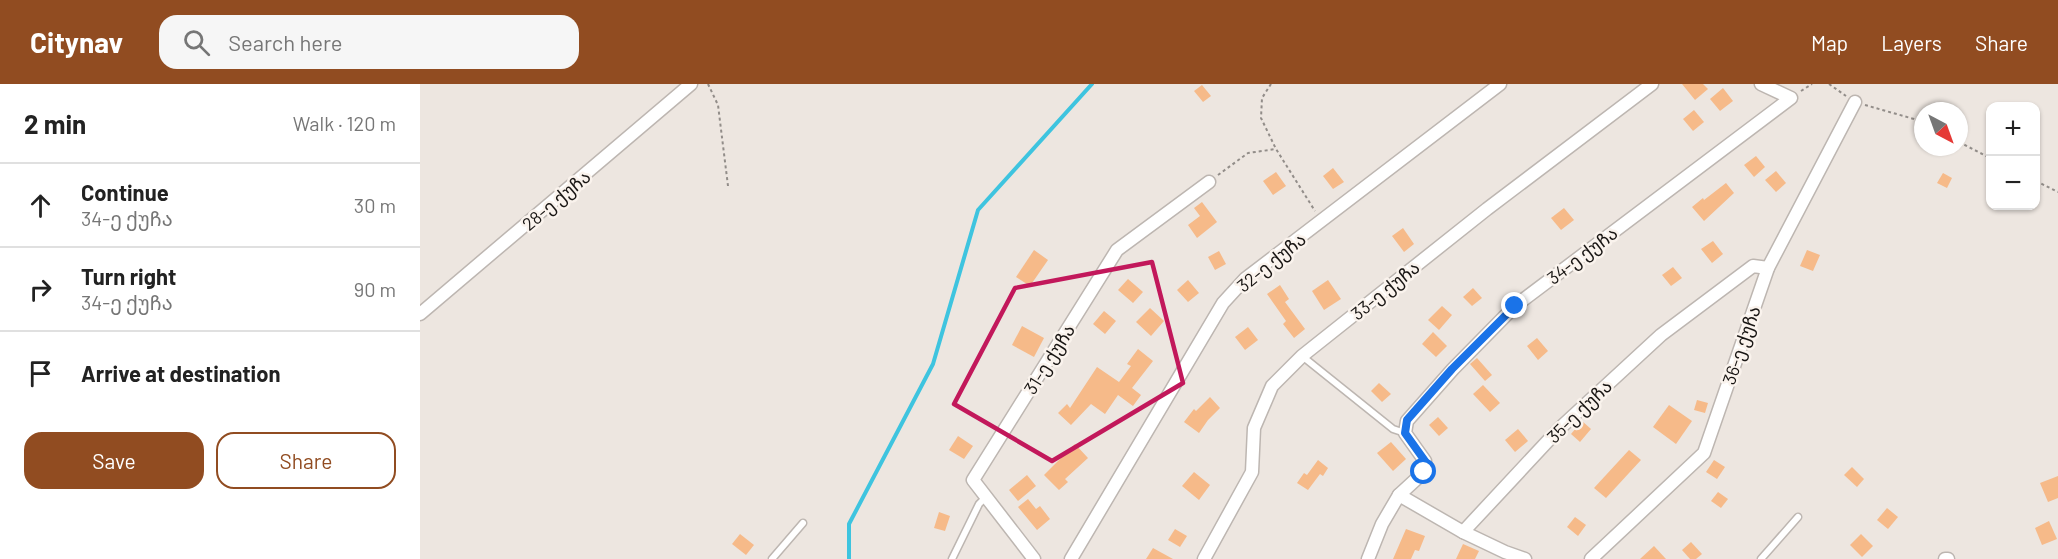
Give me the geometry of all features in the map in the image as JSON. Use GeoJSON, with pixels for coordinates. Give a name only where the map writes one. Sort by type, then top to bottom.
{"type":"FeatureCollection","features":[{"type":"Feature","properties":{"kind":"street","name":"28-ე ქუჩა"},"geometry":{"type":"LineString","coordinates":[[420,314],[691,84]]}},
{"type":"Feature","properties":{"kind":"street","name":"32-ე ქუჩა"},"geometry":{"type":"LineString","coordinates":[[1071,559],[1223,303],[1245,279],[1500,84]]}},
{"type":"Feature","properties":{"kind":"street","name":"33-ე ქუჩა"},"geometry":{"type":"LineString","coordinates":[[1204,559],[1252,472],[1254,428],[1272,386],[1302,356],[1486,209],[1652,84]]}},
{"type":"Feature","properties":{"kind":"street","name":"34-ე ქუჩა"},"geometry":{"type":"LineString","coordinates":[[1405,433],[1407,420],[1452,369],[1515,306],[1791,98],[1761,84]]}},
{"type":"Feature","properties":{"kind":"street","name":"36-ე ქუჩა"},"geometry":{"type":"LineString","coordinates":[[1591,559],[1704,453],[1768,268],[1855,102]]}},
{"type":"Feature","properties":{"kind":"street","name":"31-ე ქუჩა"},"geometry":{"type":"LineString","coordinates":[[1034,559],[973,480],[1117,250],[1209,182]]}},
{"type":"Feature","properties":{"kind":"street","name":"35-ე ქუჩა"},"geometry":{"type":"LineString","coordinates":[[1463,532],[1558,429],[1661,334],[1753,266],[1768,268]]}},
{"type":"Feature","properties":{"kind":"street"},"geometry":{"type":"LineString","coordinates":[[1368,559],[1382,524],[1399,495],[1424,472],[1425,461],[1405,433]]}},
{"type":"Feature","properties":{"kind":"street"},"geometry":{"type":"LineString","coordinates":[[1399,495],[1503,555],[1525,559]]}},
{"type":"Feature","properties":{"kind":"lane"},"geometry":{"type":"LineString","coordinates":[[1302,356],[1393,429],[1405,433]]}},
{"type":"Feature","properties":{"kind":"lane"},"geometry":{"type":"LineString","coordinates":[[952,559],[979,504],[986,497]]}},
{"type":"Feature","properties":{"kind":"lane"},"geometry":{"type":"LineString","coordinates":[[1761,559],[1798,517]]}},
{"type":"Feature","properties":{"kind":"lane"},"geometry":{"type":"LineString","coordinates":[[772,559],[803,523]]}},
{"type":"Feature","properties":{"kind":"path"},"geometry":{"type":"LineString","coordinates":[[708,84],[718,105],[728,186]]}},
{"type":"Feature","properties":{"kind":"path"},"geometry":{"type":"LineString","coordinates":[[1270,84],[1262,98],[1261,118],[1276,149],[1322,221]]}},
{"type":"Feature","properties":{"kind":"path"},"geometry":{"type":"LineString","coordinates":[[1829,84],[1855,102],[1914,119]]}},
{"type":"Feature","properties":{"kind":"path"},"geometry":{"type":"LineString","coordinates":[[1968,147],[1986,156]]}},
{"type":"Feature","properties":{"kind":"path"},"geometry":{"type":"LineString","coordinates":[[1209,182],[1248,153],[1276,149]]}},
{"type":"Feature","properties":{"kind":"path"},"geometry":{"type":"LineString","coordinates":[[2040,183],[2058,192]]}},
{"type":"Feature","properties":{"kind":"highlighted area"},"geometry":{"type":"Polygon","coordinates":[[[1152,262],[1183,383],[1052,461],[954,404],[1015,288],[1152,262]]]}},
{"type":"Feature","properties":{"kind":"building"},"geometry":{"type":"Polygon","coordinates":[[[1682,84],[1703,84],[1708,89],[1695,100],[1682,84]]]}},
{"type":"Feature","properties":{"kind":"building"},"geometry":{"type":"Polygon","coordinates":[[[1202,85],[1211,96],[1203,102],[1194,91],[1202,85]]]}},
{"type":"Feature","properties":{"kind":"building"},"geometry":{"type":"Polygon","coordinates":[[[1723,88],[1733,101],[1720,111],[1710,99],[1723,88]]]}},
{"type":"Feature","properties":{"kind":"building"},"geometry":{"type":"Polygon","coordinates":[[[1694,110],[1704,122],[1693,131],[1683,119],[1694,110]]]}},
{"type":"Feature","properties":{"kind":"building"},"geometry":{"type":"Polygon","coordinates":[[[1756,156],[1765,167],[1754,177],[1744,165],[1756,156]]]}},
{"type":"Feature","properties":{"kind":"building"},"geometry":{"type":"Polygon","coordinates":[[[1333,168],[1344,182],[1333,189],[1323,176],[1333,168]]]}},
{"type":"Feature","properties":{"kind":"building"},"geometry":{"type":"Polygon","coordinates":[[[1776,171],[1786,183],[1776,192],[1765,180],[1776,171]]]}},
{"type":"Feature","properties":{"kind":"building"},"geometry":{"type":"Polygon","coordinates":[[[1276,172],[1286,186],[1273,195],[1263,181],[1276,172]]]}},
{"type":"Feature","properties":{"kind":"building"},"geometry":{"type":"Polygon","coordinates":[[[1943,173],[1952,178],[1947,188],[1937,183],[1943,173]]]}},
{"type":"Feature","properties":{"kind":"building"},"geometry":{"type":"Polygon","coordinates":[[[1726,183],[1734,193],[1704,221],[1692,207],[1726,183]]]}},
{"type":"Feature","properties":{"kind":"building"},"geometry":{"type":"Polygon","coordinates":[[[1202,202],[1217,222],[1197,238],[1188,225],[1200,216],[1194,208],[1202,202]]]}},
{"type":"Feature","properties":{"kind":"building"},"geometry":{"type":"Polygon","coordinates":[[[1564,208],[1574,220],[1561,230],[1551,218],[1564,208]]]}},
{"type":"Feature","properties":{"kind":"building"},"geometry":{"type":"Polygon","coordinates":[[[1403,228],[1414,244],[1404,252],[1392,236],[1403,228]]]}},
{"type":"Feature","properties":{"kind":"building"},"geometry":{"type":"Polygon","coordinates":[[[1713,241],[1723,254],[1712,263],[1701,249],[1713,241]]]}},
{"type":"Feature","properties":{"kind":"building"},"geometry":{"type":"Polygon","coordinates":[[[1034,250],[1048,260],[1030,286],[1016,277],[1034,250]]]}},
{"type":"Feature","properties":{"kind":"building"},"geometry":{"type":"Polygon","coordinates":[[[1807,250],[1820,255],[1813,271],[1800,266],[1807,250]]]}},
{"type":"Feature","properties":{"kind":"building"},"geometry":{"type":"Polygon","coordinates":[[[1219,251],[1226,264],[1215,270],[1208,257],[1219,251]]]}},
{"type":"Feature","properties":{"kind":"building"},"geometry":{"type":"Polygon","coordinates":[[[1673,267],[1682,278],[1671,286],[1662,275],[1673,267]]]}},
{"type":"Feature","properties":{"kind":"building"},"geometry":{"type":"Polygon","coordinates":[[[1128,279],[1143,292],[1133,303],[1118,290],[1128,279]]]}},
{"type":"Feature","properties":{"kind":"building"},"geometry":{"type":"Polygon","coordinates":[[[1188,280],[1199,293],[1188,302],[1177,290],[1188,280]]]}},
{"type":"Feature","properties":{"kind":"building"},"geometry":{"type":"Polygon","coordinates":[[[1328,280],[1341,299],[1324,310],[1312,291],[1328,280]]]}},
{"type":"Feature","properties":{"kind":"building"},"geometry":{"type":"Polygon","coordinates":[[[1280,285],[1289,299],[1285,302],[1305,329],[1294,338],[1283,324],[1286,321],[1267,294],[1280,285]]]}},
{"type":"Feature","properties":{"kind":"building"},"geometry":{"type":"Polygon","coordinates":[[[1473,288],[1482,298],[1472,306],[1463,297],[1473,288]]]}},
{"type":"Feature","properties":{"kind":"building"},"geometry":{"type":"Polygon","coordinates":[[[1442,306],[1452,315],[1439,330],[1428,320],[1442,306]]]}},
{"type":"Feature","properties":{"kind":"building"},"geometry":{"type":"Polygon","coordinates":[[[1150,308],[1164,321],[1151,336],[1136,322],[1150,308]]]}},
{"type":"Feature","properties":{"kind":"building"},"geometry":{"type":"Polygon","coordinates":[[[1104,311],[1116,321],[1105,334],[1093,324],[1104,311]]]}},
{"type":"Feature","properties":{"kind":"building"},"geometry":{"type":"Polygon","coordinates":[[[1022,326],[1044,338],[1034,357],[1012,345],[1022,326]]]}},
{"type":"Feature","properties":{"kind":"building"},"geometry":{"type":"Polygon","coordinates":[[[1248,327],[1258,340],[1245,350],[1235,337],[1248,327]]]}},
{"type":"Feature","properties":{"kind":"building"},"geometry":{"type":"Polygon","coordinates":[[[1433,332],[1447,346],[1436,357],[1422,344],[1433,332]]]}},
{"type":"Feature","properties":{"kind":"building"},"geometry":{"type":"Polygon","coordinates":[[[1537,338],[1548,351],[1538,360],[1527,346],[1537,338]]]}},
{"type":"Feature","properties":{"kind":"building"},"geometry":{"type":"Polygon","coordinates":[[[1138,349],[1153,361],[1132,388],[1141,395],[1133,406],[1118,395],[1105,414],[1091,404],[1071,425],[1058,413],[1067,404],[1070,408],[1097,367],[1119,382],[1131,366],[1127,364],[1138,349]]]}},
{"type":"Feature","properties":{"kind":"building"},"geometry":{"type":"Polygon","coordinates":[[[1477,358],[1492,375],[1485,381],[1470,364],[1477,358]]]}},
{"type":"Feature","properties":{"kind":"building"},"geometry":{"type":"Polygon","coordinates":[[[1379,383],[1391,394],[1382,402],[1371,391],[1379,383]]]}},
{"type":"Feature","properties":{"kind":"building"},"geometry":{"type":"Polygon","coordinates":[[[1483,385],[1500,403],[1490,412],[1473,394],[1483,385]]]}},
{"type":"Feature","properties":{"kind":"building"},"geometry":{"type":"Polygon","coordinates":[[[1210,397],[1220,408],[1199,433],[1184,422],[1194,409],[1196,411],[1210,397]]]}},
{"type":"Feature","properties":{"kind":"building"},"geometry":{"type":"Polygon","coordinates":[[[1697,400],[1708,403],[1705,413],[1694,410],[1697,400]]]}},
{"type":"Feature","properties":{"kind":"building"},"geometry":{"type":"Polygon","coordinates":[[[1669,405],[1692,421],[1676,444],[1653,427],[1669,405]]]}},
{"type":"Feature","properties":{"kind":"building"},"geometry":{"type":"Polygon","coordinates":[[[1438,417],[1448,428],[1439,436],[1429,425],[1438,417]]]}},
{"type":"Feature","properties":{"kind":"building"},"geometry":{"type":"Polygon","coordinates":[[[1582,421],[1591,429],[1580,442],[1571,434],[1582,421]]]}},
{"type":"Feature","properties":{"kind":"building"},"geometry":{"type":"Polygon","coordinates":[[[1518,429],[1528,441],[1515,452],[1505,440],[1518,429]]]}},
{"type":"Feature","properties":{"kind":"building"},"geometry":{"type":"Polygon","coordinates":[[[958,436],[973,446],[964,459],[949,450],[958,436]]]}},
{"type":"Feature","properties":{"kind":"building"},"geometry":{"type":"Polygon","coordinates":[[[1391,442],[1406,459],[1393,471],[1377,453],[1391,442]]]}},
{"type":"Feature","properties":{"kind":"building"},"geometry":{"type":"Polygon","coordinates":[[[1075,444],[1088,458],[1065,479],[1068,482],[1059,490],[1044,475],[1075,444]]]}},
{"type":"Feature","properties":{"kind":"building"},"geometry":{"type":"Polygon","coordinates":[[[1629,450],[1641,460],[1606,498],[1594,488],[1629,450]]]}},
{"type":"Feature","properties":{"kind":"building"},"geometry":{"type":"Polygon","coordinates":[[[1318,460],[1328,468],[1323,476],[1320,474],[1308,490],[1297,483],[1304,473],[1307,475],[1318,460]]]}},
{"type":"Feature","properties":{"kind":"building"},"geometry":{"type":"Polygon","coordinates":[[[1714,460],[1725,467],[1717,479],[1706,472],[1714,460]]]}},
{"type":"Feature","properties":{"kind":"building"},"geometry":{"type":"Polygon","coordinates":[[[1852,467],[1864,479],[1857,487],[1844,475],[1852,467]]]}},
{"type":"Feature","properties":{"kind":"building"},"geometry":{"type":"Polygon","coordinates":[[[1194,472],[1210,485],[1199,500],[1182,486],[1194,472]]]}},
{"type":"Feature","properties":{"kind":"building"},"geometry":{"type":"Polygon","coordinates":[[[1027,475],[1036,486],[1018,501],[1009,490],[1027,475]]]}},
{"type":"Feature","properties":{"kind":"building"},"geometry":{"type":"Polygon","coordinates":[[[2058,476],[2058,498],[2048,502],[2040,483],[2058,476]]]}},
{"type":"Feature","properties":{"kind":"building"},"geometry":{"type":"Polygon","coordinates":[[[1718,492],[1728,499],[1721,508],[1711,501],[1718,492]]]}},
{"type":"Feature","properties":{"kind":"building"},"geometry":{"type":"Polygon","coordinates":[[[1028,499],[1036,509],[1040,506],[1050,519],[1037,530],[1018,507],[1028,499]]]}},
{"type":"Feature","properties":{"kind":"building"},"geometry":{"type":"Polygon","coordinates":[[[1887,508],[1898,517],[1888,529],[1877,520],[1887,508]]]}},
{"type":"Feature","properties":{"kind":"building"},"geometry":{"type":"Polygon","coordinates":[[[939,512],[950,516],[945,531],[934,528],[939,512]]]}},
{"type":"Feature","properties":{"kind":"building"},"geometry":{"type":"Polygon","coordinates":[[[1575,517],[1586,525],[1578,536],[1567,527],[1575,517]]]}},
{"type":"Feature","properties":{"kind":"building"},"geometry":{"type":"Polygon","coordinates":[[[2049,521],[2057,539],[2042,545],[2035,528],[2049,521]]]}},
{"type":"Feature","properties":{"kind":"building"},"geometry":{"type":"Polygon","coordinates":[[[1175,529],[1187,536],[1180,547],[1168,540],[1175,529]]]}},
{"type":"Feature","properties":{"kind":"building"},"geometry":{"type":"Polygon","coordinates":[[[1406,529],[1425,536],[1419,551],[1415,550],[1411,559],[1393,559],[1406,529]]]}},
{"type":"Feature","properties":{"kind":"building"},"geometry":{"type":"Polygon","coordinates":[[[740,534],[754,545],[746,555],[732,544],[740,534]]]}},
{"type":"Feature","properties":{"kind":"building"},"geometry":{"type":"Polygon","coordinates":[[[1861,534],[1873,546],[1862,557],[1850,545],[1861,534]]]}},
{"type":"Feature","properties":{"kind":"building"},"geometry":{"type":"Polygon","coordinates":[[[1691,542],[1702,554],[1696,559],[1690,559],[1682,550],[1691,542]]]}},
{"type":"Feature","properties":{"kind":"building"},"geometry":{"type":"Polygon","coordinates":[[[1463,544],[1479,551],[1475,559],[1456,559],[1463,544]]]}},
{"type":"Feature","properties":{"kind":"building"},"geometry":{"type":"Polygon","coordinates":[[[1654,546],[1666,559],[1640,559],[1654,546]]]}},
{"type":"Feature","properties":{"kind":"building"},"geometry":{"type":"Polygon","coordinates":[[[1153,548],[1173,559],[1146,559],[1153,548]]]}},
{"type":"Feature","properties":{"kind":"waterway"},"geometry":{"type":"LineString","coordinates":[[849,559],[849,524],[933,364],[978,210],[1092,84]]}},
{"type":"Feature","properties":{"kind":"route"},"geometry":{"type":"LineString","coordinates":[[1424,472],[1425,461],[1405,433],[1407,420],[1452,369],[1515,306]]}}]}
